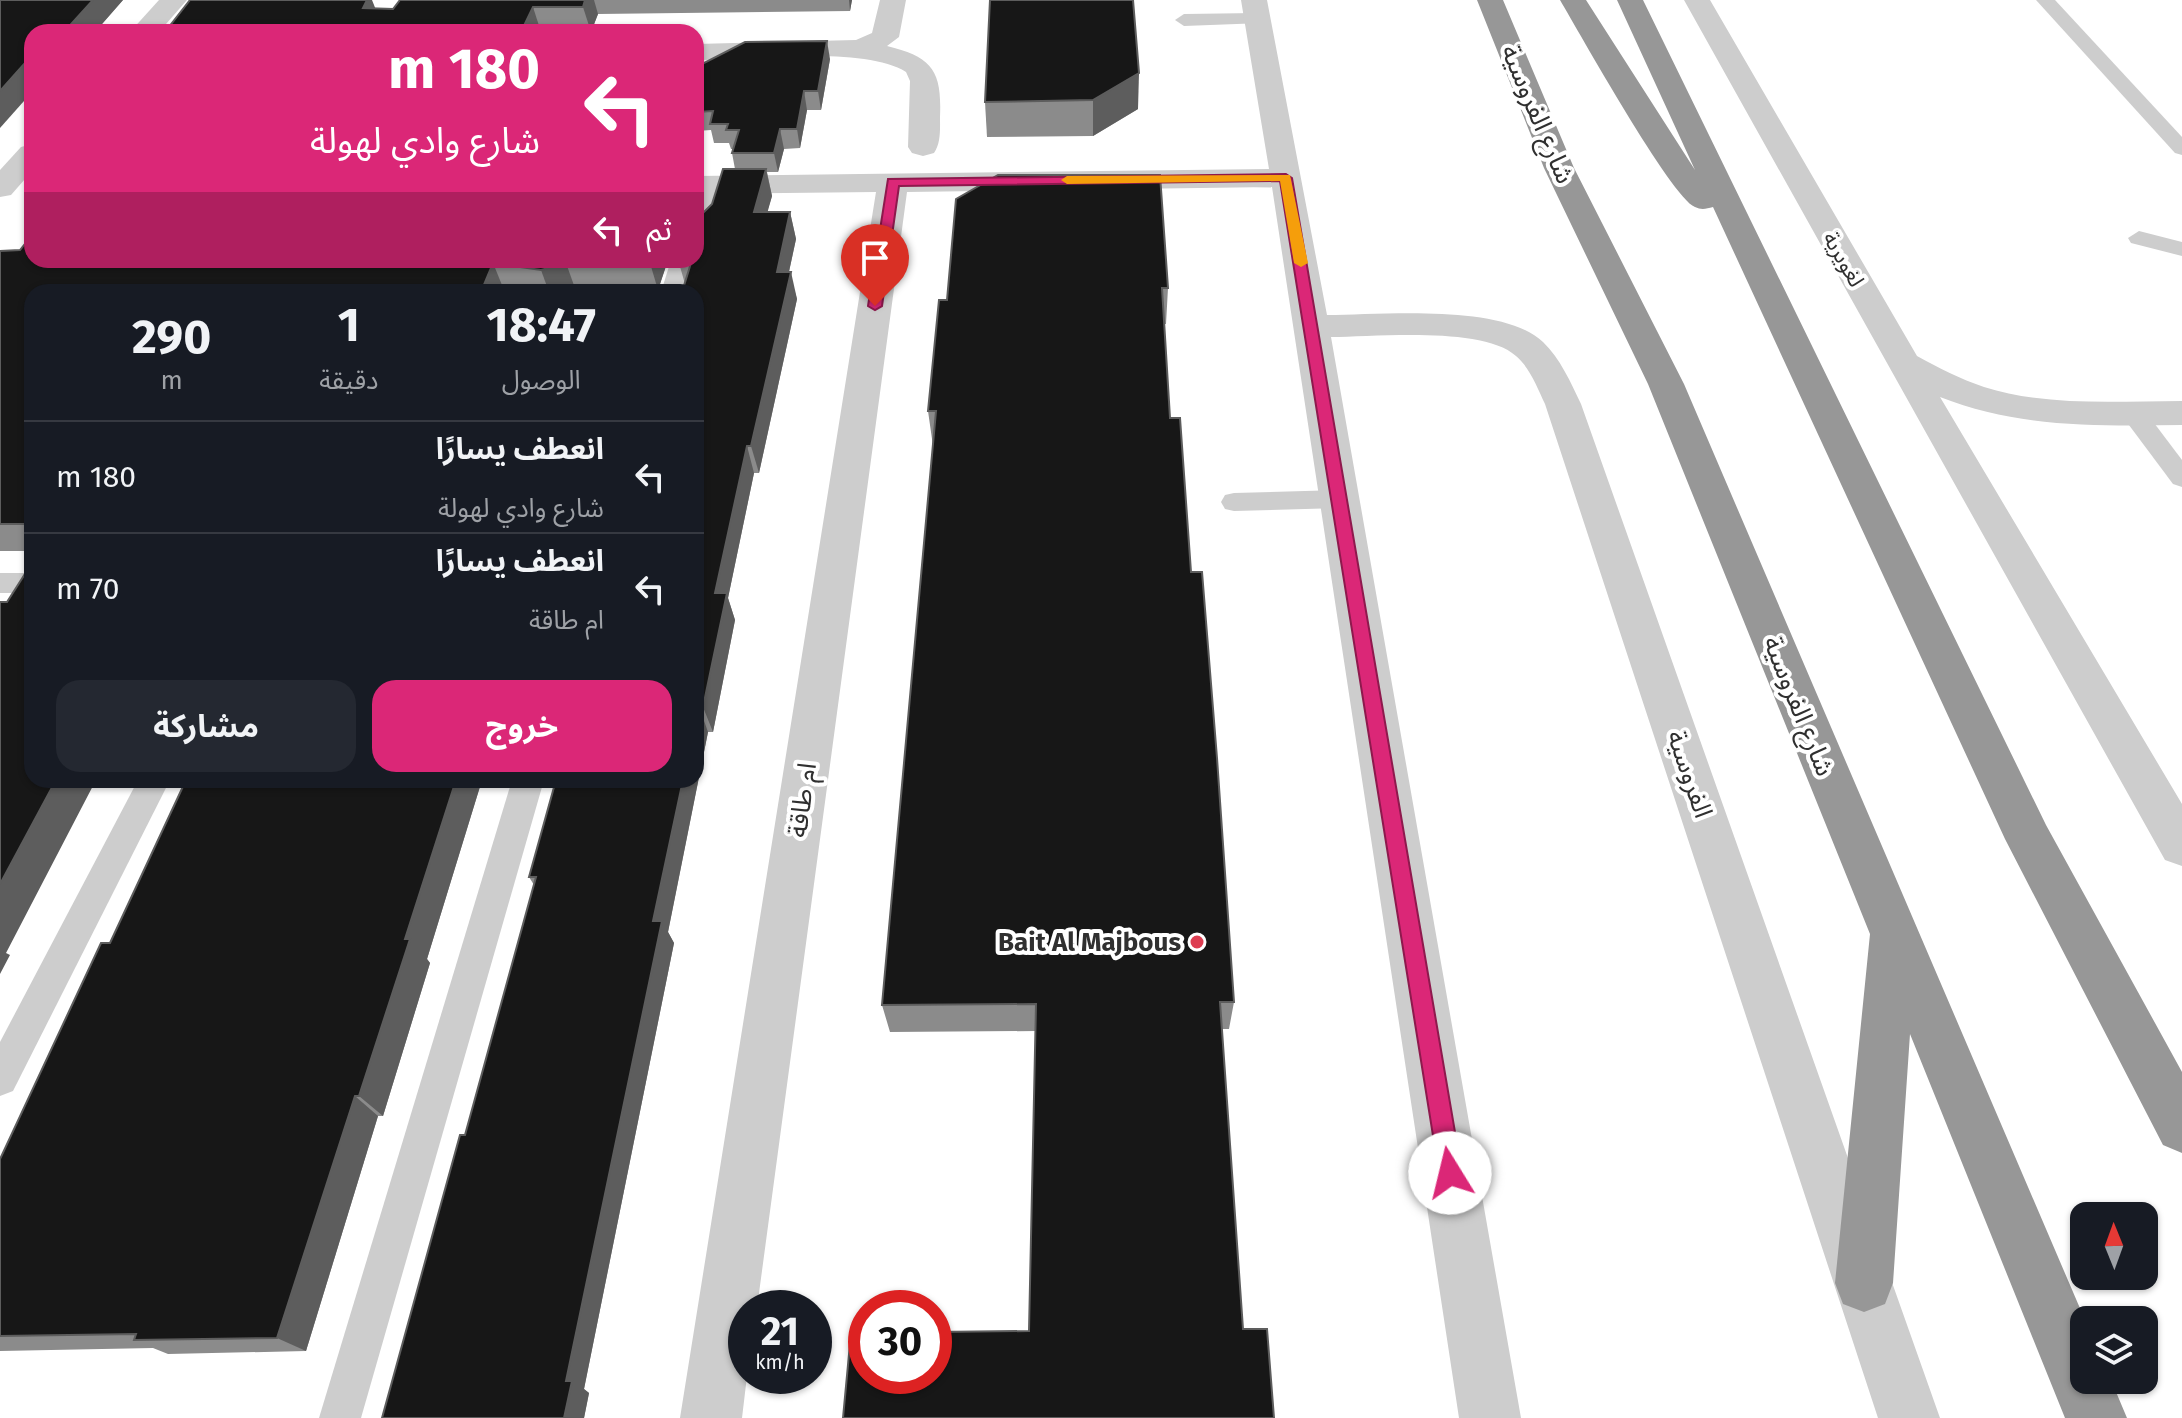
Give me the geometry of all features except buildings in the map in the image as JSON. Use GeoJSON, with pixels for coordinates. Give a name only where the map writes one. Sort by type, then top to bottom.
{"type":"FeatureCollection","features":[{"type":"Feature","properties":{"kind":"highway","name":"شارع الفروسية"},"geometry":{"type":"LineString","coordinates":[[1490,0],[1559,168],[1666,384],[2096,1418]]}},
{"type":"Feature","properties":{"kind":"highway"},"geometry":{"type":"LineString","coordinates":[[1573,0],[1671,159],[1753,265]]}},
{"type":"Feature","properties":{"kind":"highway"},"geometry":{"type":"LineString","coordinates":[[1630,0],[1753,265],[2029,839],[2182,1126]]}},
{"type":"Feature","properties":{"kind":"highway"},"geometry":{"type":"LineString","coordinates":[[1864,1283],[1893,935]]}},
{"type":"Feature","properties":{"kind":"street"},"geometry":{"type":"LineString","coordinates":[[152,24],[174,0]]}},
{"type":"Feature","properties":{"kind":"street"},"geometry":{"type":"LineString","coordinates":[[861,48],[885,37],[893,0]]}},
{"type":"Feature","properties":{"kind":"street","name":"لغويرية"},"geometry":{"type":"LineString","coordinates":[[1697,0],[1904,364]]}},
{"type":"Feature","properties":{"kind":"street"},"geometry":{"type":"LineString","coordinates":[[1255,10],[1312,326],[1490,1418]]}},
{"type":"Feature","properties":{"kind":"street"},"geometry":{"type":"LineString","coordinates":[[704,52],[861,48],[915,65],[923,75],[926,92],[923,147]]}},
{"type":"Feature","properties":{"kind":"street"},"geometry":{"type":"LineString","coordinates":[[0,190],[24,162]]}},
{"type":"Feature","properties":{"kind":"street"},"geometry":{"type":"LineString","coordinates":[[706,185],[1286,178]]}},
{"type":"Feature","properties":{"kind":"street","name":"ام طاقة"},"geometry":{"type":"LineString","coordinates":[[711,1418],[893,182]]}},
{"type":"Feature","properties":{"kind":"street"},"geometry":{"type":"LineString","coordinates":[[0,190],[24,192]]}},
{"type":"Feature","properties":{"kind":"street","name":"الفروسية"},"geometry":{"type":"LineString","coordinates":[[1312,326],[1465,326],[1490,329],[1532,348],[1541,358],[1563,404],[1909,1418]]}},
{"type":"Feature","properties":{"kind":"street"},"geometry":{"type":"LineString","coordinates":[[1904,364],[1931,381],[1974,398],[2033,411],[2182,413]]}},
{"type":"Feature","properties":{"kind":"street"},"geometry":{"type":"LineString","coordinates":[[1904,364],[2182,846]]}},
{"type":"Feature","properties":{"kind":"street"},"geometry":{"type":"LineString","coordinates":[[1962,467],[1966,451],[1978,437],[1994,426],[2014,419],[2072,413]]}},
{"type":"Feature","properties":{"kind":"lane"},"geometry":{"type":"LineString","coordinates":[[2045,0],[2182,149]]}},
{"type":"Feature","properties":{"kind":"lane"},"geometry":{"type":"LineString","coordinates":[[1184,20],[1255,10]]}},
{"type":"Feature","properties":{"kind":"lane"},"geometry":{"type":"LineString","coordinates":[[704,231],[706,185]]}},
{"type":"Feature","properties":{"kind":"lane"},"geometry":{"type":"LineString","coordinates":[[2139,238],[2182,249]]}},
{"type":"Feature","properties":{"kind":"lane"},"geometry":{"type":"LineString","coordinates":[[2133,413],[2182,478]]}},
{"type":"Feature","properties":{"kind":"lane"},"geometry":{"type":"LineString","coordinates":[[1234,502],[1340,499]]}},
{"type":"Feature","properties":{"kind":"lane"},"geometry":{"type":"LineString","coordinates":[[0,583],[24,583]]}},
{"type":"Feature","properties":{"kind":"lane"},"geometry":{"type":"LineString","coordinates":[[0,1079],[150,788]]}},
{"type":"Feature","properties":{"kind":"lane"},"geometry":{"type":"LineString","coordinates":[[340,1418],[526,788]]}},
{"type":"Feature","properties":{"kind":"slow traffic"},"geometry":{"type":"LineString","coordinates":[[1067,180],[1286,178],[1301,263]]}},
{"type":"Feature","properties":{"kind":"place","name":"Bait Al Majbous"},"geometry":{"type":"Point","coordinates":[1197,942]}},
{"type":"Feature","properties":{"kind":"route"},"geometry":{"type":"LineString","coordinates":[[875,306],[893,182],[1286,178],[1450,1173]]}}]}
